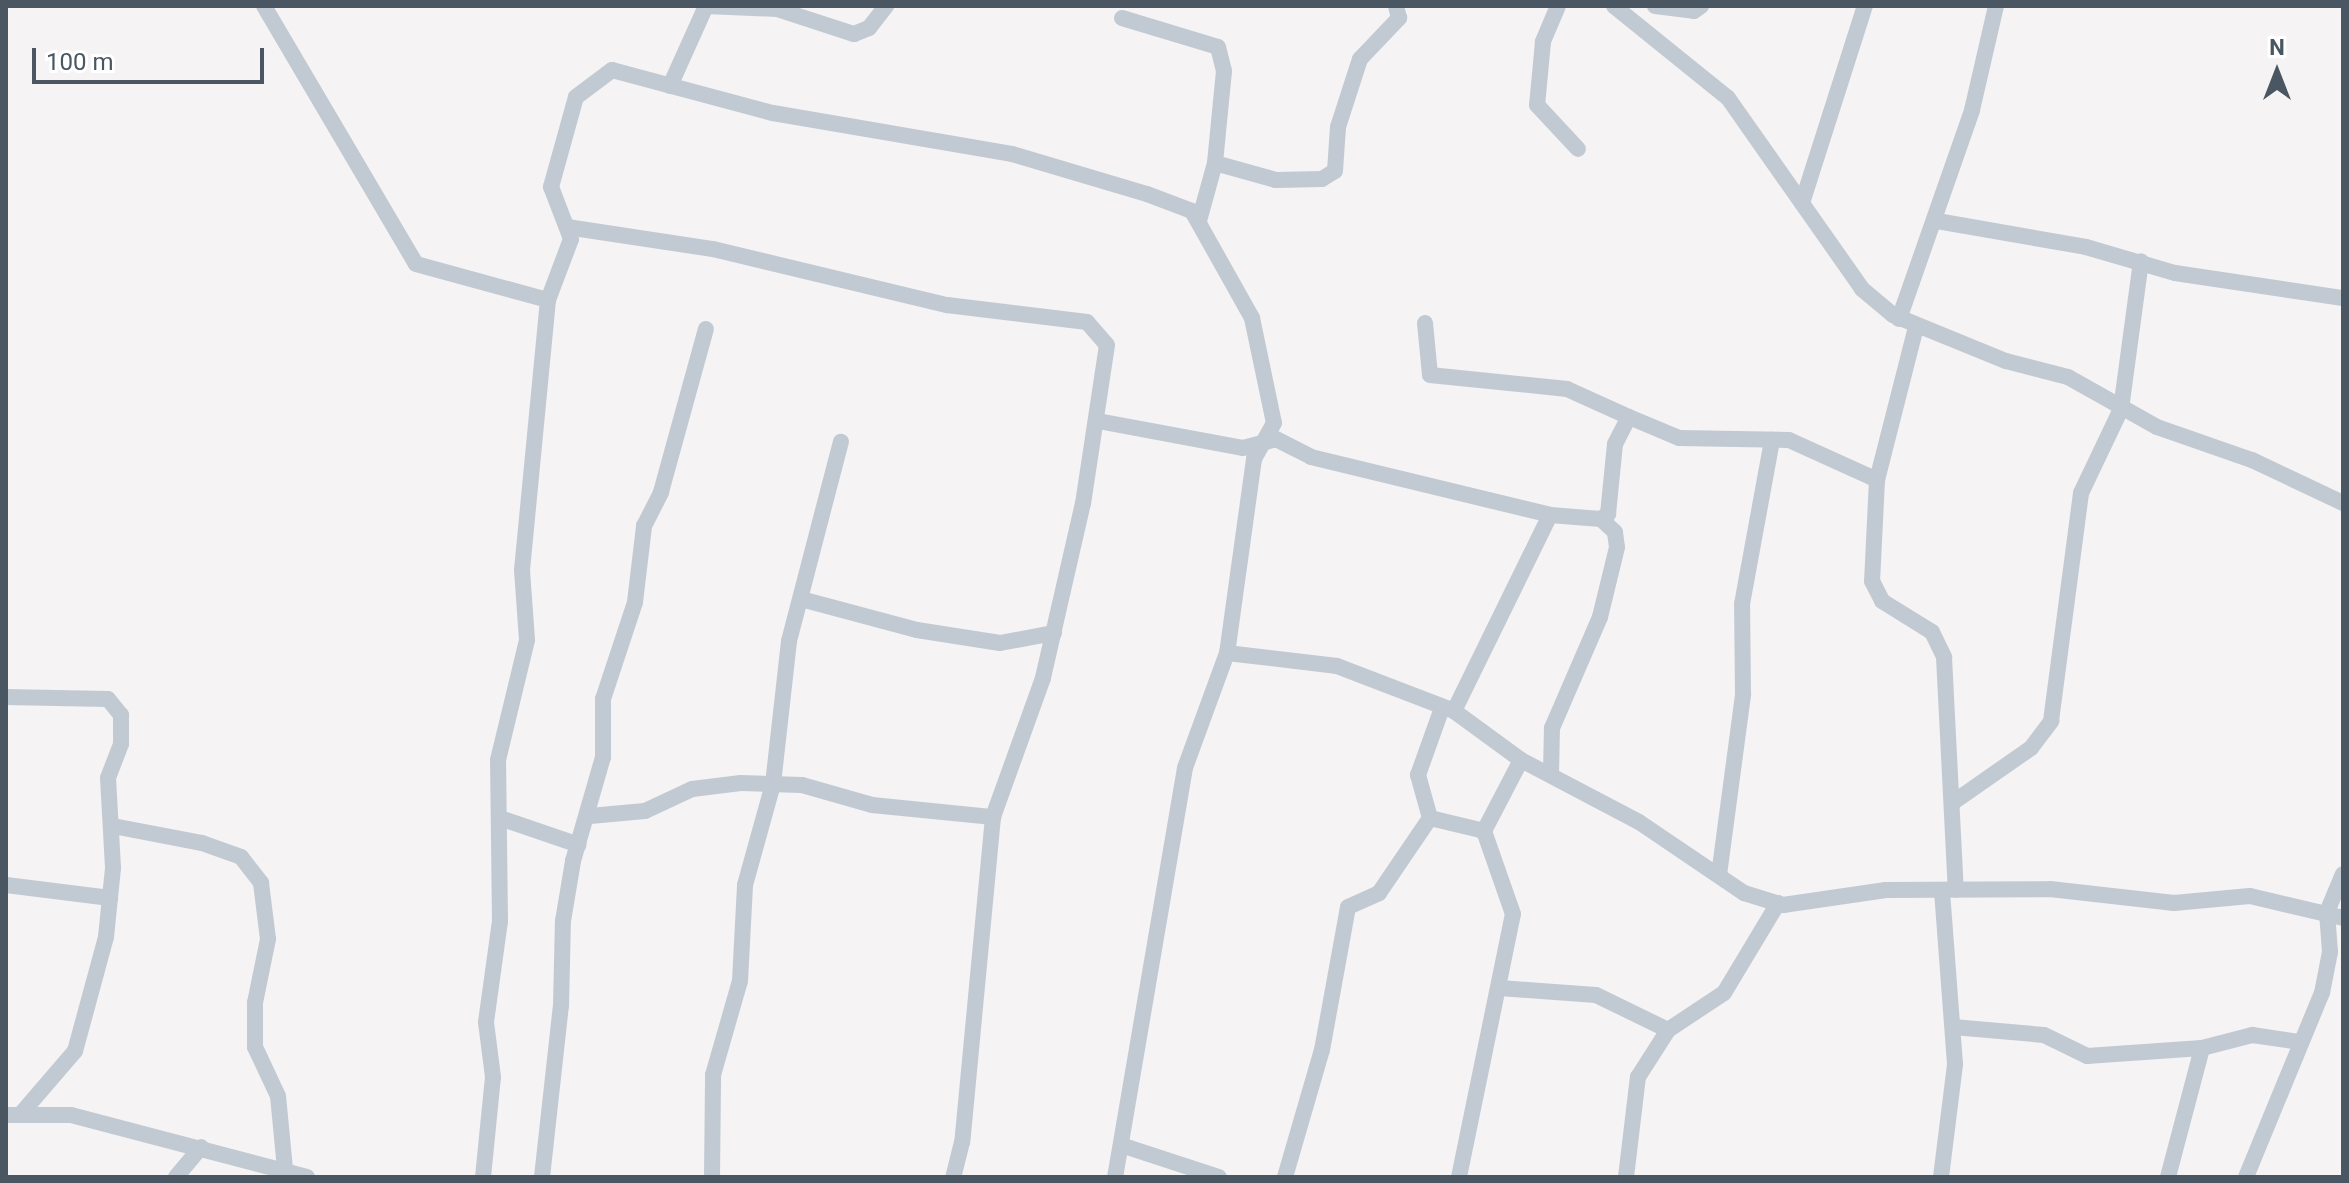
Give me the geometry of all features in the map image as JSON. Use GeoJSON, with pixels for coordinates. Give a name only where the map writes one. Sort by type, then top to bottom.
{"type":"FeatureCollection","features":[{"type":"Feature","properties":{"kind":"street"},"geometry":{"type":"LineString","coordinates":[[264,6],[416,264],[548,300]]}},
{"type":"Feature","properties":{"kind":"street"},"geometry":{"type":"LineString","coordinates":[[670,86],[706,6],[777,9],[854,34],[869,28],[886,6]]}},
{"type":"Feature","properties":{"kind":"street"},"geometry":{"type":"LineString","coordinates":[[1215,163],[1276,180],[1322,179],[1335,171],[1338,127],[1360,59],[1399,18],[1396,6]]}},
{"type":"Feature","properties":{"kind":"street"},"geometry":{"type":"LineString","coordinates":[[1558,6],[1543,42],[1537,105],[1578,149]]}},
{"type":"Feature","properties":{"kind":"street"},"geometry":{"type":"LineString","coordinates":[[1614,6],[1728,98],[1862,289],[1899,319],[2068,377],[2121,409],[2343,503]]}},
{"type":"Feature","properties":{"kind":"street"},"geometry":{"type":"LineString","coordinates":[[1632,21],[1653,6],[1694,11],[1701,6]]}},
{"type":"Feature","properties":{"kind":"street"},"geometry":{"type":"LineString","coordinates":[[1802,203],[1865,6]]}},
{"type":"Feature","properties":{"kind":"street"},"geometry":{"type":"LineString","coordinates":[[1899,319],[1937,221],[1996,6]]}},
{"type":"Feature","properties":{"kind":"street"},"geometry":{"type":"LineString","coordinates":[[1122,18],[1218,47],[1224,71],[1215,163],[1199,221]]}},
{"type":"Feature","properties":{"kind":"street"},"geometry":{"type":"LineString","coordinates":[[483,1177],[493,1077],[486,1022],[500,921],[498,760],[527,640],[522,570],[548,300],[571,239],[551,187],[576,97],[612,70],[773,113],[1012,154],[1147,194],[1192,211],[1252,318],[1266,367],[1274,423],[1260,443],[1238,543],[1227,653],[1185,768],[1115,1177]]}},
{"type":"Feature","properties":{"kind":"street"},"geometry":{"type":"LineString","coordinates":[[1937,221],[2282,292],[2343,298]]}},
{"type":"Feature","properties":{"kind":"street"},"geometry":{"type":"LineString","coordinates":[[567,227],[713,249],[947,305],[1087,322],[1107,345],[1098,421],[1054,633],[993,817],[962,1142],[953,1177]]}},
{"type":"Feature","properties":{"kind":"street"},"geometry":{"type":"LineString","coordinates":[[1955,801],[2031,748],[2051,721],[2081,493],[2121,409],[2141,261]]}},
{"type":"Feature","properties":{"kind":"street"},"geometry":{"type":"LineString","coordinates":[[1425,323],[1430,375],[1567,389],[1679,438],[1789,440],[1877,480]]}},
{"type":"Feature","properties":{"kind":"street"},"geometry":{"type":"LineString","coordinates":[[1916,327],[1877,480],[1872,581],[1882,601],[1939,642],[1955,801],[1949,892],[1953,1103],[1941,1177]]}},
{"type":"Feature","properties":{"kind":"street"},"geometry":{"type":"LineString","coordinates":[[542,1177],[561,1006],[563,921],[579,845],[590,816],[603,757],[603,699],[635,602],[644,526],[661,492],[706,329]]}},
{"type":"Feature","properties":{"kind":"street"},"geometry":{"type":"LineString","coordinates":[[1601,519],[1608,514],[1615,444],[1629,417]]}},
{"type":"Feature","properties":{"kind":"street"},"geometry":{"type":"LineString","coordinates":[[1098,421],[1243,448],[1276,439],[1311,457],[1550,515],[1601,519],[1615,532],[1617,547],[1600,617],[1552,728],[1551,774]]}},
{"type":"Feature","properties":{"kind":"street"},"geometry":{"type":"LineString","coordinates":[[1719,875],[1743,694],[1742,604],[1772,440]]}},
{"type":"Feature","properties":{"kind":"street"},"geometry":{"type":"LineString","coordinates":[[712,1177],[713,1075],[740,981],[745,885],[773,784],[789,641],[841,442]]}},
{"type":"Feature","properties":{"kind":"street"},"geometry":{"type":"LineString","coordinates":[[1285,1177],[1322,1050],[1343,917],[1348,907],[1379,893],[1430,818],[1418,775],[1448,709],[1550,515]]}},
{"type":"Feature","properties":{"kind":"street"},"geometry":{"type":"LineString","coordinates":[[801,599],[917,630],[1000,643],[1054,633]]}},
{"type":"Feature","properties":{"kind":"street"},"geometry":{"type":"LineString","coordinates":[[1227,653],[1337,666],[1448,709],[1521,760],[1551,774],[1744,893],[1778,903],[1886,890],[2050,889],[2174,903],[2250,896],[2335,915]]}},
{"type":"Feature","properties":{"kind":"street"},"geometry":{"type":"LineString","coordinates":[[6,697],[108,699],[121,715],[121,744],[108,778],[113,826],[106,937],[75,1051],[10,1118]]}},
{"type":"Feature","properties":{"kind":"street"},"geometry":{"type":"LineString","coordinates":[[1459,1177],[1500,988],[1514,904],[1484,831],[1521,760]]}},
{"type":"Feature","properties":{"kind":"street"},"geometry":{"type":"LineString","coordinates":[[590,816],[645,811],[692,789],[773,784],[872,805],[993,817]]}},
{"type":"Feature","properties":{"kind":"street"},"geometry":{"type":"LineString","coordinates":[[500,818],[579,845]]}},
{"type":"Feature","properties":{"kind":"street"},"geometry":{"type":"LineString","coordinates":[[1430,818],[1484,831]]}},
{"type":"Feature","properties":{"kind":"street"},"geometry":{"type":"LineString","coordinates":[[113,826],[202,843],[241,857],[261,883],[268,939],[255,1003],[255,1047],[278,1096],[285,1169]]}},
{"type":"Feature","properties":{"kind":"street"},"geometry":{"type":"LineString","coordinates":[[2246,1177],[2300,1042],[2330,952],[2343,874]]}},
{"type":"Feature","properties":{"kind":"street"},"geometry":{"type":"LineString","coordinates":[[6,885],[110,898]]}},
{"type":"Feature","properties":{"kind":"street"},"geometry":{"type":"LineString","coordinates":[[1626,1177],[1632,1094],[1668,1030],[1724,993],[1778,903]]}},
{"type":"Feature","properties":{"kind":"street"},"geometry":{"type":"LineString","coordinates":[[1500,988],[1596,995],[1668,1030]]}},
{"type":"Feature","properties":{"kind":"street"},"geometry":{"type":"LineString","coordinates":[[1953,1027],[2044,1035],[2087,1056],[2202,1048],[2252,1035],[2300,1042]]}},
{"type":"Feature","properties":{"kind":"street"},"geometry":{"type":"LineString","coordinates":[[2168,1177],[2202,1048]]}},
{"type":"Feature","properties":{"kind":"street"},"geometry":{"type":"LineString","coordinates":[[10,1118],[71,1115],[307,1177]]}},
{"type":"Feature","properties":{"kind":"street"},"geometry":{"type":"LineString","coordinates":[[1121,1145],[1219,1177]]}},
{"type":"Feature","properties":{"kind":"street"},"geometry":{"type":"LineString","coordinates":[[176,1177],[201,1147]]}}]}
